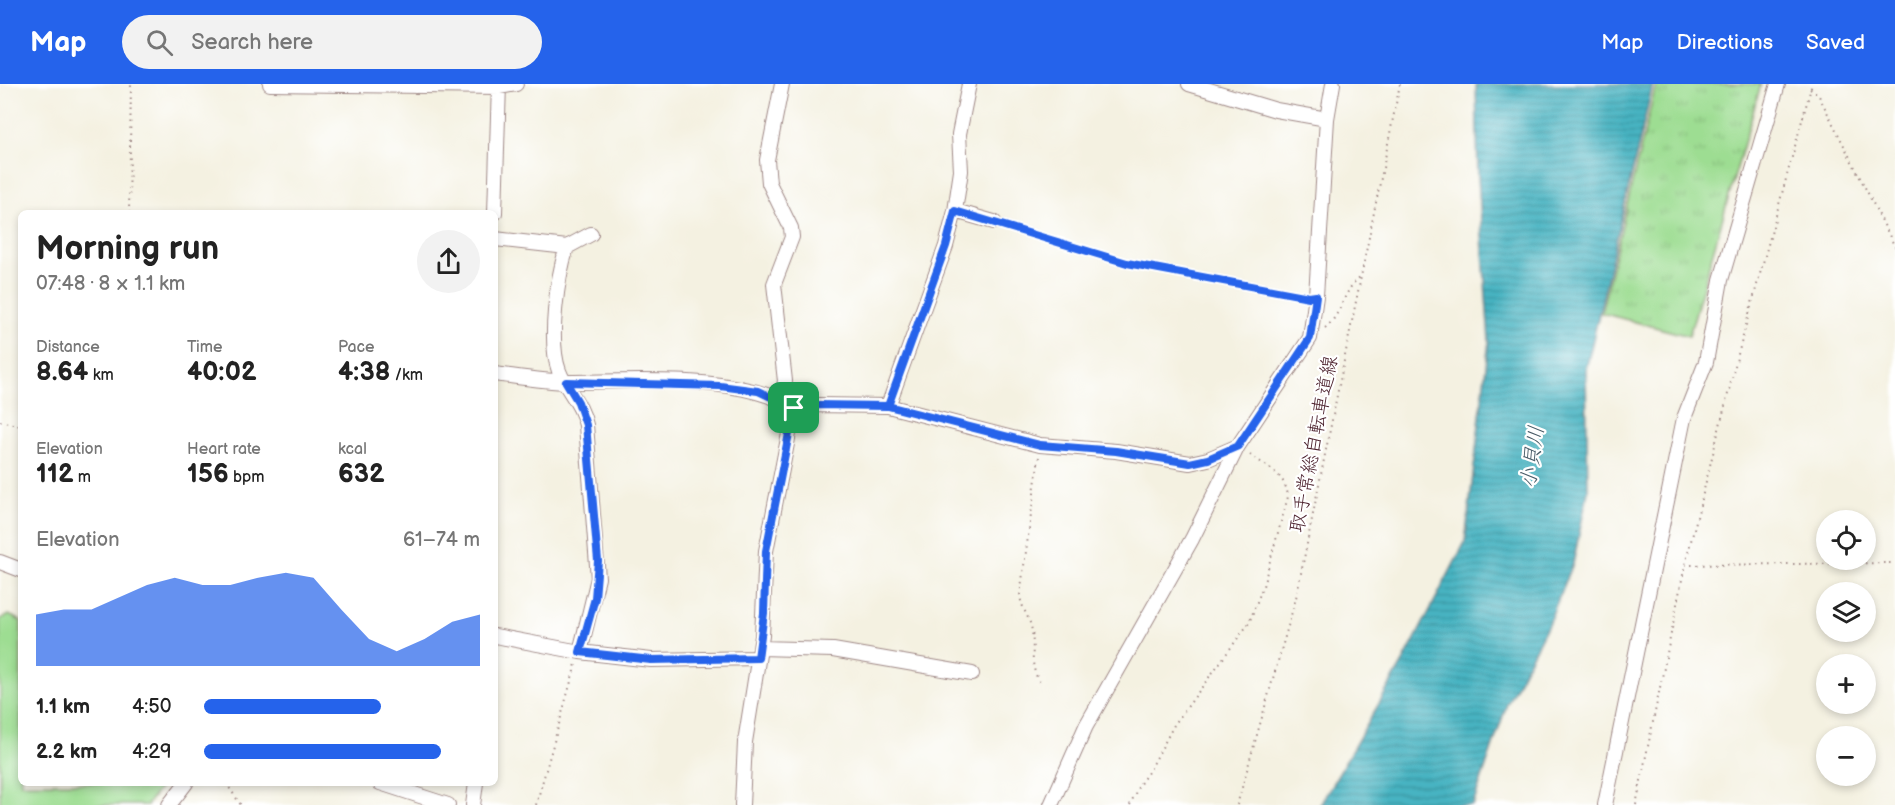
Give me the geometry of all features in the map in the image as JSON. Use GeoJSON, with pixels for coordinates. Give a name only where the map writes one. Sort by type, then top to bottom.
{"type":"FeatureCollection","features":[{"type":"Feature","properties":{"kind":"street"},"geometry":{"type":"LineString","coordinates":[[270,84],[499,86],[516,84]]}},
{"type":"Feature","properties":{"kind":"street"},"geometry":{"type":"LineString","coordinates":[[781,400],[785,381],[774,284],[792,237],[791,228],[769,183],[767,160],[782,84]]}},
{"type":"Feature","properties":{"kind":"street"},"geometry":{"type":"LineString","coordinates":[[888,406],[946,246],[955,211],[961,171],[959,134],[969,84]]}},
{"type":"Feature","properties":{"kind":"street"},"geometry":{"type":"LineString","coordinates":[[1189,84],[1276,110],[1327,119]]}},
{"type":"Feature","properties":{"kind":"street"},"geometry":{"type":"LineString","coordinates":[[1052,805],[1086,726],[1192,539],[1238,446],[1310,338],[1316,296],[1327,119],[1333,84]]}},
{"type":"Feature","properties":{"kind":"street"},"geometry":{"type":"LineString","coordinates":[[1605,805],[1684,418],[1706,363],[1720,301],[1721,280],[1778,84]]}},
{"type":"Feature","properties":{"kind":"street"},"geometry":{"type":"LineString","coordinates":[[495,210],[499,86]]}},
{"type":"Feature","properties":{"kind":"street"},"geometry":{"type":"LineString","coordinates":[[955,211],[994,222]]}},
{"type":"Feature","properties":{"kind":"street"},"geometry":{"type":"LineString","coordinates":[[498,239],[567,247],[591,234]]}},
{"type":"Feature","properties":{"kind":"street"},"geometry":{"type":"LineString","coordinates":[[567,247],[559,285],[555,335],[558,368],[578,402],[586,425],[598,569],[595,598],[580,652]]}},
{"type":"Feature","properties":{"kind":"street"},"geometry":{"type":"LineString","coordinates":[[498,374],[566,382],[720,386],[758,391],[794,408],[815,405],[888,406],[1040,445],[1116,451],[1190,463],[1208,459],[1238,446]]}},
{"type":"Feature","properties":{"kind":"street"},"geometry":{"type":"LineString","coordinates":[[742,805],[745,742],[759,653],[766,551],[794,408]]}},
{"type":"Feature","properties":{"kind":"street"},"geometry":{"type":"LineString","coordinates":[[0,562],[18,569]]}},
{"type":"Feature","properties":{"kind":"street"},"geometry":{"type":"LineString","coordinates":[[498,637],[580,652],[651,660],[833,650],[972,674]]}},
{"type":"Feature","properties":{"kind":"street"},"geometry":{"type":"LineString","coordinates":[[169,805],[184,786]]}},
{"type":"Feature","properties":{"kind":"street"},"geometry":{"type":"LineString","coordinates":[[389,786],[448,805]]}},
{"type":"Feature","properties":{"kind":"street"},"geometry":{"type":"LineString","coordinates":[[473,805],[476,786]]}},
{"type":"Feature","properties":{"kind":"path"},"geometry":{"type":"LineString","coordinates":[[129,210],[131,84]]}},
{"type":"Feature","properties":{"kind":"path","name":"取手常総自転車道線"},"geometry":{"type":"LineString","coordinates":[[1237,805],[1296,598],[1400,84]]}},
{"type":"Feature","properties":{"kind":"path"},"geometry":{"type":"LineString","coordinates":[[1636,805],[1685,565],[1737,358],[1812,84]]}},
{"type":"Feature","properties":{"kind":"path"},"geometry":{"type":"LineString","coordinates":[[1810,89],[1818,94],[1895,247]]}},
{"type":"Feature","properties":{"kind":"path"},"geometry":{"type":"LineString","coordinates":[[994,222],[1127,263],[1309,297],[1316,296]]}},
{"type":"Feature","properties":{"kind":"path"},"geometry":{"type":"LineString","coordinates":[[1310,338],[1335,319],[1353,282],[1360,277]]}},
{"type":"Feature","properties":{"kind":"path"},"geometry":{"type":"LineString","coordinates":[[0,421],[18,425]]}},
{"type":"Feature","properties":{"kind":"path"},"geometry":{"type":"LineString","coordinates":[[1040,445],[1037,488],[1020,595],[1021,604],[1031,628],[1034,675],[1042,685]]}},
{"type":"Feature","properties":{"kind":"path"},"geometry":{"type":"LineString","coordinates":[[1130,805],[1174,724],[1248,623],[1263,586],[1288,497],[1287,486],[1284,478],[1238,446]]}},
{"type":"Feature","properties":{"kind":"path"},"geometry":{"type":"LineString","coordinates":[[1685,565],[1895,562]]}},
{"type":"Feature","properties":{"kind":"path"},"geometry":{"type":"LineString","coordinates":[[536,805],[560,713],[580,652]]}},
{"type":"Feature","properties":{"kind":"path"},"geometry":{"type":"LineString","coordinates":[[228,786],[241,805]]}},
{"type":"Feature","properties":{"kind":"green space"},"geometry":{"type":"Polygon","coordinates":[[[1656,84],[1761,84],[1689,336],[1601,313],[1656,84]]]}},
{"type":"Feature","properties":{"kind":"green space"},"geometry":{"type":"Polygon","coordinates":[[[9,615],[18,620],[18,786],[161,786],[147,805],[0,805],[0,619],[9,615]]]}},
{"type":"Feature","properties":{"kind":"water","name":"小貝川"},"geometry":{"type":"Polygon","coordinates":[[[1476,84],[1653,84],[1586,369],[1588,491],[1573,564],[1548,624],[1507,704],[1473,805],[1320,805],[1402,664],[1465,542],[1489,341],[1478,177],[1476,84]]]}},
{"type":"Feature","properties":{"kind":"route"},"geometry":{"type":"LineString","coordinates":[[794,408],[789,446],[766,551],[764,613],[758,658],[651,660],[580,652],[595,598],[598,561],[586,425],[578,402],[566,382],[629,381],[720,386],[758,391],[794,408],[815,405],[888,406],[1055,448],[1116,451],[1190,463],[1208,459],[1238,446],[1310,338],[1316,296],[1309,297],[1127,263],[955,211],[946,246],[888,406],[815,405],[794,408]]}}]}
